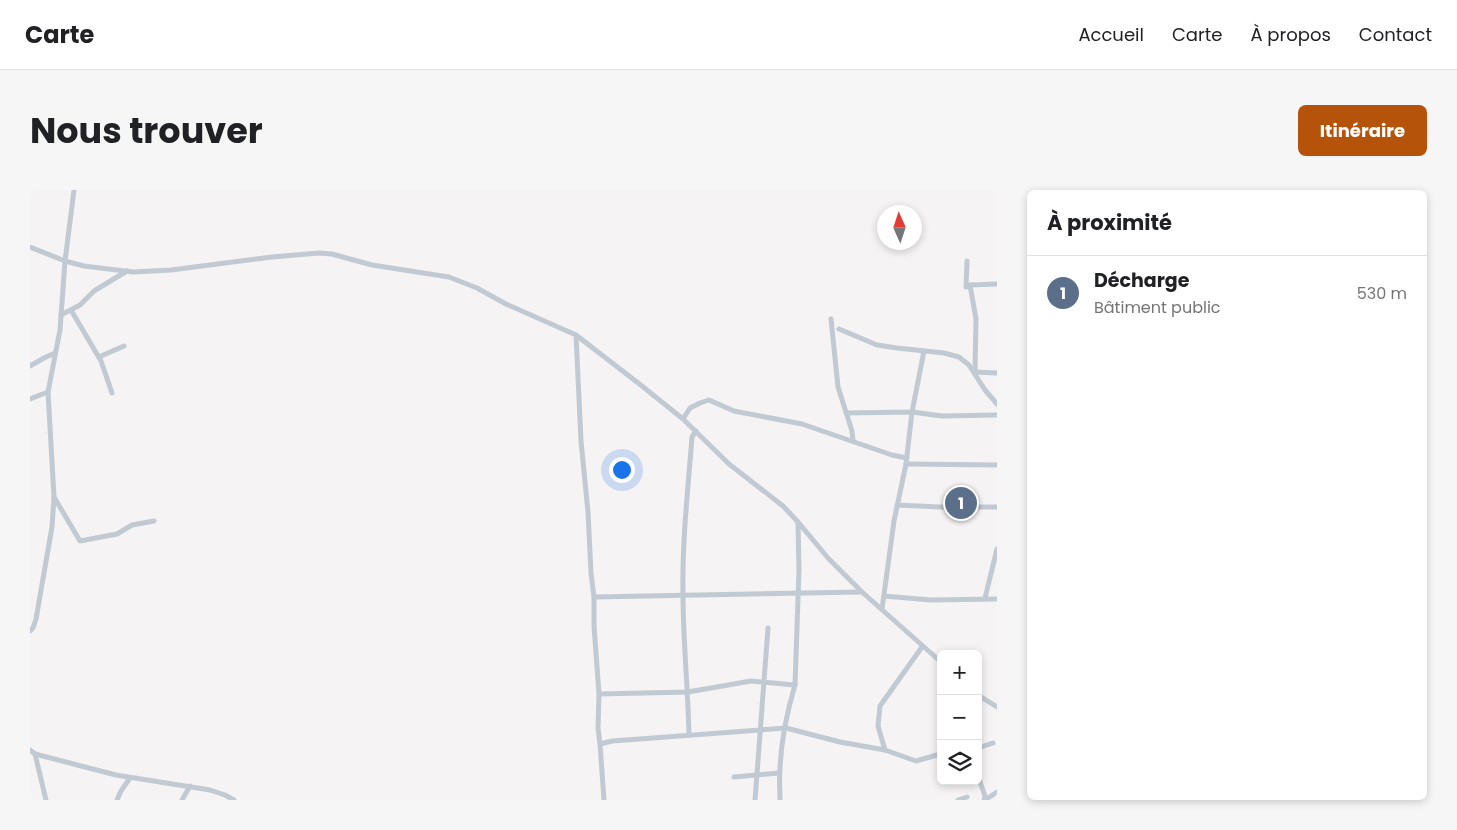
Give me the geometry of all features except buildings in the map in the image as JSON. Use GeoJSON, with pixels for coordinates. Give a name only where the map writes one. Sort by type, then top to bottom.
{"type":"FeatureCollection","features":[{"type":"Feature","properties":{"kind":"street"},"geometry":{"type":"LineString","coordinates":[[30,631],[34,628],[37,614],[52,527],[54,497],[48,392],[61,316],[65,261],[74,190]]}},
{"type":"Feature","properties":{"kind":"street"},"geometry":{"type":"LineString","coordinates":[[30,247],[65,261],[84,266],[127,271],[171,270],[272,257],[319,253],[332,254],[372,264],[449,277],[477,288],[506,304],[576,335],[683,419],[730,464],[783,506],[828,558],[862,592],[937,659]]}},
{"type":"Feature","properties":{"kind":"street"},"geometry":{"type":"LineString","coordinates":[[967,261],[966,287],[970,285],[997,284]]}},
{"type":"Feature","properties":{"kind":"street"},"geometry":{"type":"LineString","coordinates":[[61,316],[94,291],[127,271]]}},
{"type":"Feature","properties":{"kind":"street"},"geometry":{"type":"LineString","coordinates":[[970,285],[977,325],[974,349],[975,372]]}},
{"type":"Feature","properties":{"kind":"street"},"geometry":{"type":"LineString","coordinates":[[71,310],[99,357],[112,393]]}},
{"type":"Feature","properties":{"kind":"street"},"geometry":{"type":"LineString","coordinates":[[831,319],[838,387],[852,430],[853,441]]}},
{"type":"Feature","properties":{"kind":"street"},"geometry":{"type":"LineString","coordinates":[[839,329],[877,345],[944,353],[958,357],[965,361],[975,372],[985,390],[997,404]]}},
{"type":"Feature","properties":{"kind":"street"},"geometry":{"type":"LineString","coordinates":[[576,335],[582,455],[594,597],[599,694],[598,728],[604,800]]}},
{"type":"Feature","properties":{"kind":"street"},"geometry":{"type":"LineString","coordinates":[[99,357],[124,346]]}},
{"type":"Feature","properties":{"kind":"street"},"geometry":{"type":"LineString","coordinates":[[882,609],[897,505],[907,461],[912,412],[924,351]]}},
{"type":"Feature","properties":{"kind":"street"},"geometry":{"type":"LineString","coordinates":[[30,366],[55,353]]}},
{"type":"Feature","properties":{"kind":"street"},"geometry":{"type":"LineString","coordinates":[[975,372],[997,373]]}},
{"type":"Feature","properties":{"kind":"street"},"geometry":{"type":"LineString","coordinates":[[30,399],[48,392]]}},
{"type":"Feature","properties":{"kind":"street"},"geometry":{"type":"LineString","coordinates":[[683,419],[690,408],[709,400],[734,411],[802,424],[907,461],[997,465]]}},
{"type":"Feature","properties":{"kind":"street"},"geometry":{"type":"LineString","coordinates":[[846,413],[912,412],[942,416],[997,415]]}},
{"type":"Feature","properties":{"kind":"street"},"geometry":{"type":"LineString","coordinates":[[689,735],[682,596],[686,508],[692,437],[696,431]]}},
{"type":"Feature","properties":{"kind":"street"},"geometry":{"type":"LineString","coordinates":[[54,497],[80,541],[117,534],[132,525],[154,521]]}},
{"type":"Feature","properties":{"kind":"street"},"geometry":{"type":"LineString","coordinates":[[897,505],[997,507]]}},
{"type":"Feature","properties":{"kind":"street"},"geometry":{"type":"LineString","coordinates":[[780,800],[780,773],[786,716],[794,685],[798,594],[798,522]]}},
{"type":"Feature","properties":{"kind":"street"},"geometry":{"type":"LineString","coordinates":[[986,598],[997,549]]}},
{"type":"Feature","properties":{"kind":"street"},"geometry":{"type":"LineString","coordinates":[[594,597],[862,592]]}},
{"type":"Feature","properties":{"kind":"street"},"geometry":{"type":"LineString","coordinates":[[884,596],[931,600],[997,599]]}},
{"type":"Feature","properties":{"kind":"street"},"geometry":{"type":"LineString","coordinates":[[755,800],[768,628]]}},
{"type":"Feature","properties":{"kind":"street"},"geometry":{"type":"LineString","coordinates":[[885,750],[878,726],[880,706],[922,647]]}},
{"type":"Feature","properties":{"kind":"street"},"geometry":{"type":"LineString","coordinates":[[599,694],[688,692],[751,681],[794,685]]}},
{"type":"Feature","properties":{"kind":"street"},"geometry":{"type":"LineString","coordinates":[[982,698],[997,707]]}},
{"type":"Feature","properties":{"kind":"street"},"geometry":{"type":"LineString","coordinates":[[600,744],[612,741],[786,728],[840,742],[885,750],[916,761],[937,755]]}},
{"type":"Feature","properties":{"kind":"street"},"geometry":{"type":"LineString","coordinates":[[982,747],[993,743]]}},
{"type":"Feature","properties":{"kind":"street"},"geometry":{"type":"LineString","coordinates":[[32,752],[130,778],[190,786],[225,794],[234,800]]}},
{"type":"Feature","properties":{"kind":"street"},"geometry":{"type":"LineString","coordinates":[[32,752],[46,800]]}},
{"type":"Feature","properties":{"kind":"street"},"geometry":{"type":"LineString","coordinates":[[734,777],[780,773]]}},
{"type":"Feature","properties":{"kind":"street"},"geometry":{"type":"LineString","coordinates":[[117,800],[130,778]]}},
{"type":"Feature","properties":{"kind":"street"},"geometry":{"type":"LineString","coordinates":[[981,785],[985,796],[984,800]]}},
{"type":"Feature","properties":{"kind":"street"},"geometry":{"type":"LineString","coordinates":[[182,800],[190,786]]}},
{"type":"Feature","properties":{"kind":"street"},"geometry":{"type":"LineString","coordinates":[[984,800],[997,792]]}},
{"type":"Feature","properties":{"kind":"street"},"geometry":{"type":"LineString","coordinates":[[958,800],[967,797]]}},
{"type":"Feature","properties":{"kind":"place","name":"Décharge"},"geometry":{"type":"Point","coordinates":[961,503]}}]}
